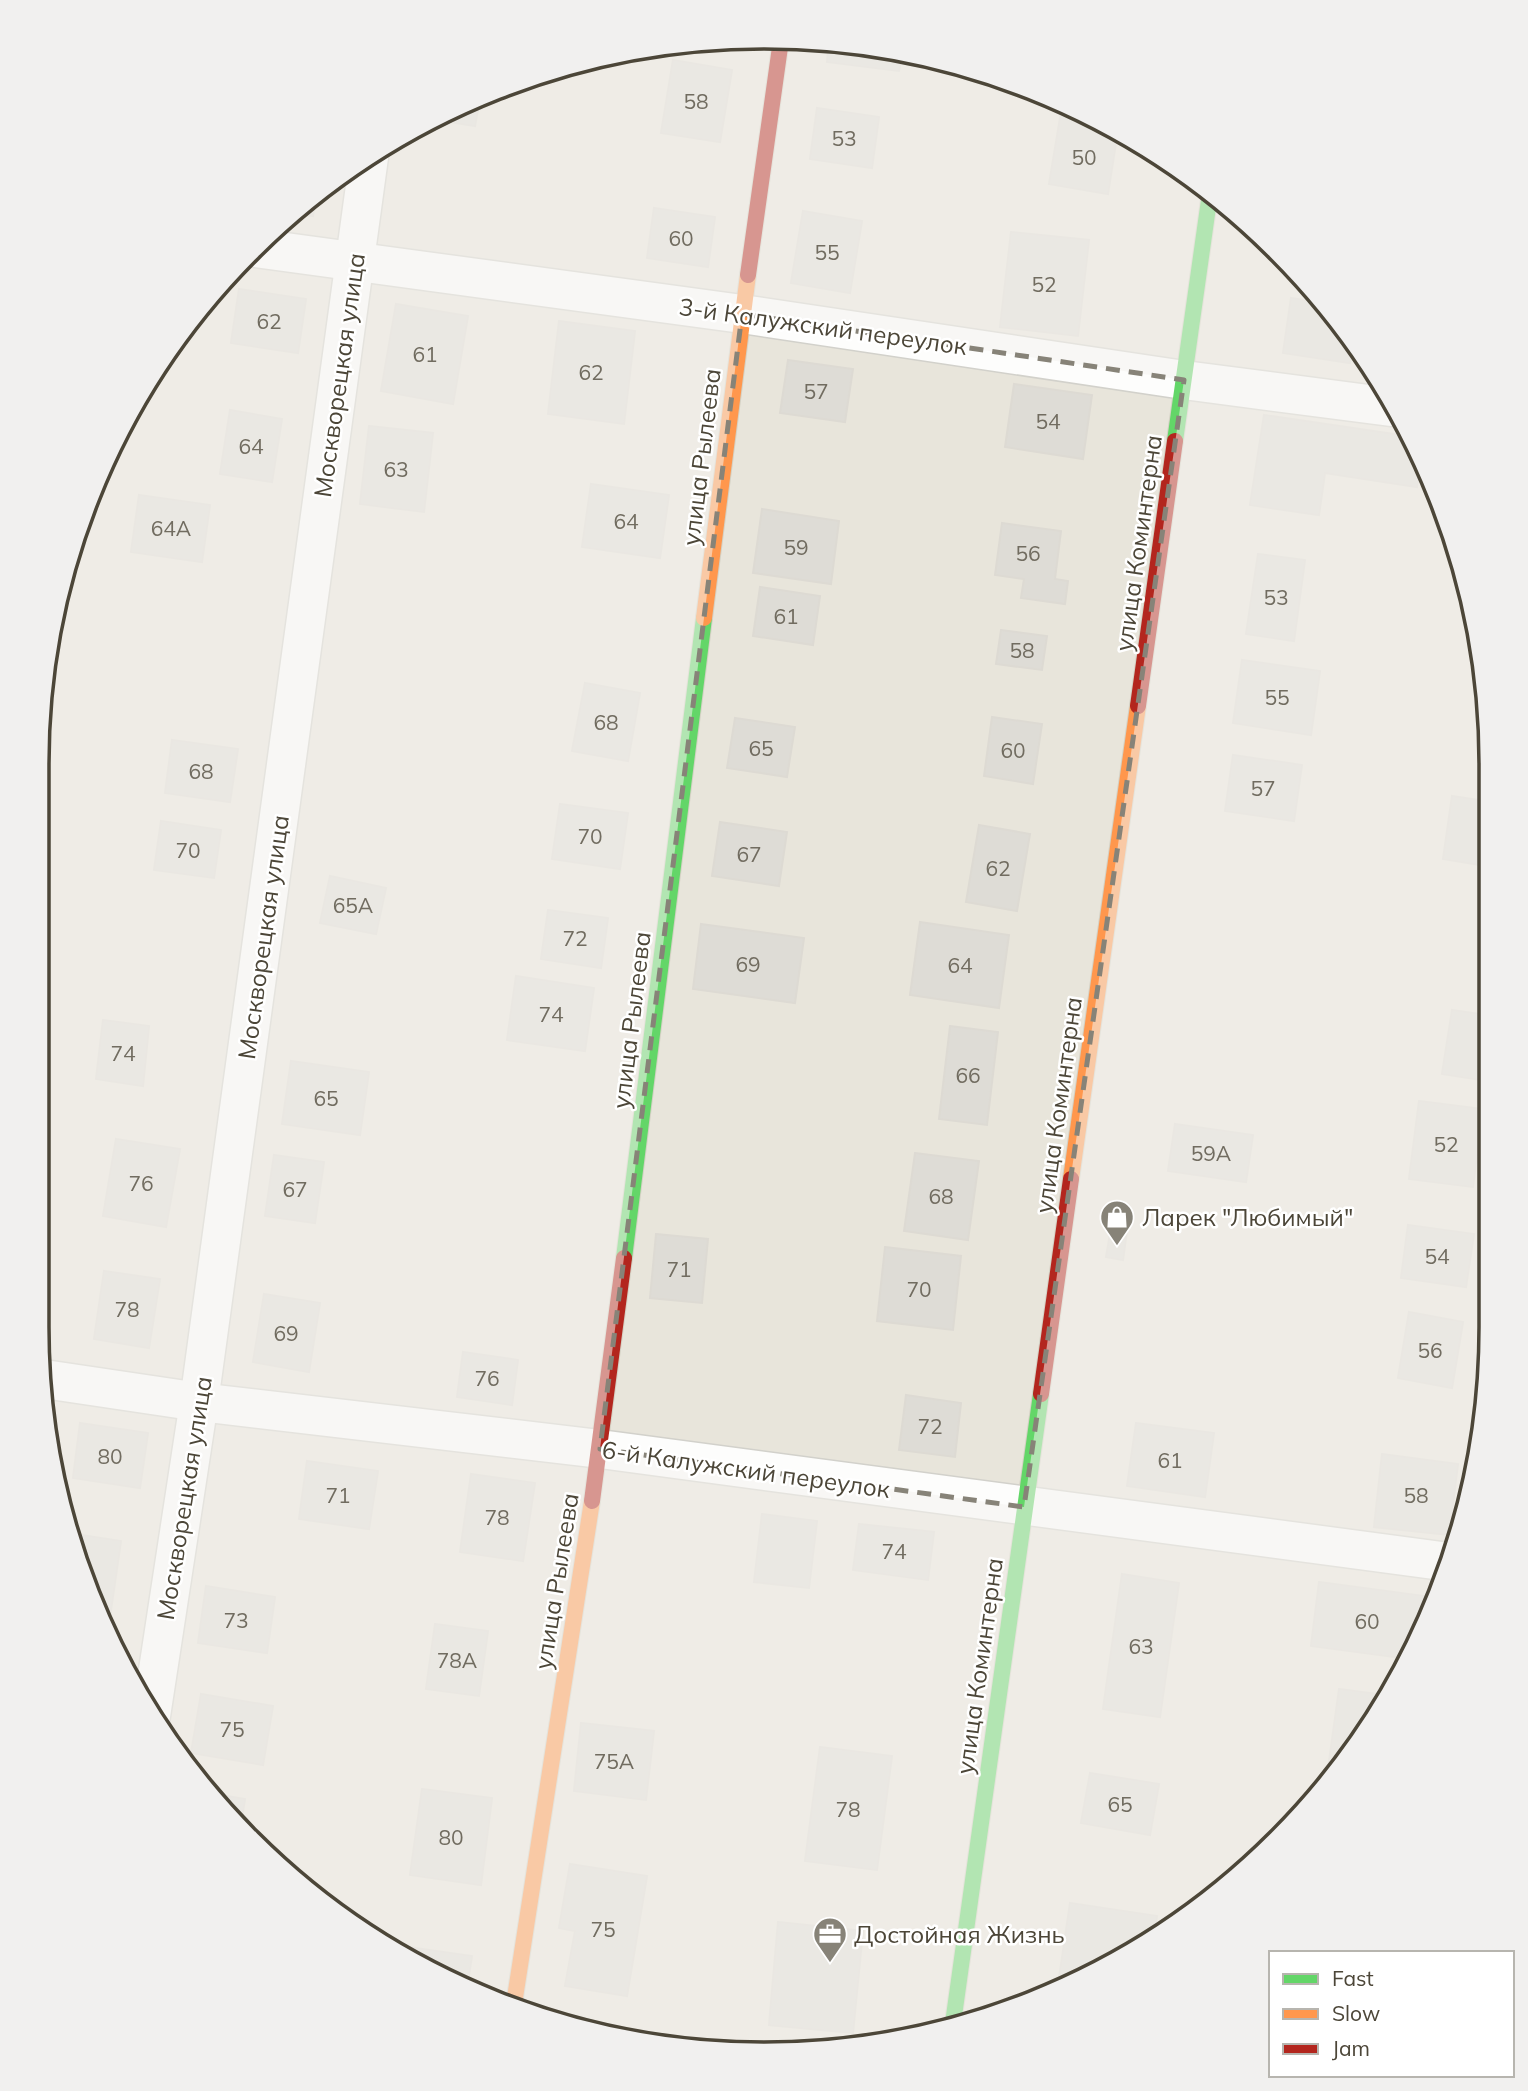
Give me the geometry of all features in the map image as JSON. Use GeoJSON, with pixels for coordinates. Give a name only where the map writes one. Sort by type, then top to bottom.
{"type":"FeatureCollection","features":[{"type":"Feature","properties":{"kind":"street","name":"улица Рылеева"},"geometry":{"type":"LineString","coordinates":[[515,1997],[600,1449],[743,314],[780,50]]}},
{"type":"Feature","properties":{"kind":"street","name":"Москворецкая улица"},"geometry":{"type":"LineString","coordinates":[[154,1698],[199,1402],[367,169]]}},
{"type":"Feature","properties":{"kind":"street","name":"улица Коминтерна"},"geometry":{"type":"LineString","coordinates":[[954,2016],[1208,205]]}},
{"type":"Feature","properties":{"kind":"street","name":"3-й Калужский переулок"},"geometry":{"type":"LineString","coordinates":[[267,250],[743,314],[1184,380],[1382,406]]}},
{"type":"Feature","properties":{"kind":"street","name":"6-й Калужский переулок"},"geometry":{"type":"LineString","coordinates":[[52,1380],[199,1402],[600,1449],[1440,1561]]}},
{"type":"Feature","properties":{"kind":"highlighted area"},"geometry":{"type":"Polygon","coordinates":[[[742,314],[1184,380],[1024,1507],[600,1449],[742,314]]]}},
{"type":"Feature","properties":{"kind":"shaded area"},"geometry":{"type":"Polygon","coordinates":[[[764,49],[857,55],[903,63],[949,73],[1038,103],[1122,145],[1161,169],[1235,226],[1270,258],[1302,293],[1359,367],[1405,448],[1425,490],[1441,534],[1465,625],[1473,671],[1479,764],[1479,1327],[1473,1420],[1465,1466],[1455,1512],[1425,1601],[1383,1685],[1359,1724],[1302,1798],[1270,1833],[1199,1894],[1161,1922],[1121,1946],[1038,1988],[949,2018],[857,2036],[764,2042],[671,2036],[579,2018],[534,2004],[490,1988],[448,1968],[367,1922],[293,1865],[258,1833],[226,1798],[169,1724],[123,1643],[103,1601],[73,1512],[55,1420],[49,1327],[49,764],[55,671],[63,625],[73,579],[103,490],[145,406],[197,329],[258,258],[293,226],[367,169],[448,123],[490,103],[579,73],[625,63],[671,55],[764,49]]]}},
{"type":"Feature","properties":{"kind":"building"},"geometry":{"type":"Polygon","coordinates":[[[828,52],[900,63],[899,71],[827,62],[828,52]]]}},
{"type":"Feature","properties":{"kind":"building"},"geometry":{"type":"Polygon","coordinates":[[[673,60],[732,70],[720,142],[661,133],[673,60]]]}},
{"type":"Feature","properties":{"kind":"building"},"geometry":{"type":"Polygon","coordinates":[[[817,108],[879,117],[872,168],[810,159],[817,108]]]}},
{"type":"Feature","properties":{"kind":"building"},"geometry":{"type":"Polygon","coordinates":[[[478,109],[475,126],[450,122],[478,109]]]}},
{"type":"Feature","properties":{"kind":"building"},"geometry":{"type":"Polygon","coordinates":[[[1061,114],[1116,142],[1108,194],[1049,184],[1061,114]]]}},
{"type":"Feature","properties":{"kind":"building"},"geometry":{"type":"Polygon","coordinates":[[[654,208],[715,217],[708,267],[647,258],[654,208]]]}},
{"type":"Feature","properties":{"kind":"building"},"geometry":{"type":"Polygon","coordinates":[[[803,211],[862,221],[850,293],[791,283],[803,211]]]}},
{"type":"Feature","properties":{"kind":"building"},"geometry":{"type":"Polygon","coordinates":[[[1011,232],[1089,240],[1078,336],[1000,327],[1011,232]]]}},
{"type":"Feature","properties":{"kind":"building"},"geometry":{"type":"Polygon","coordinates":[[[239,289],[306,299],[298,353],[231,343],[239,289]]]}},
{"type":"Feature","properties":{"kind":"building"},"geometry":{"type":"Polygon","coordinates":[[[1291,298],[1308,301],[1351,356],[1350,363],[1283,353],[1291,298]]]}},
{"type":"Feature","properties":{"kind":"building"},"geometry":{"type":"Polygon","coordinates":[[[396,304],[468,316],[453,404],[381,391],[396,304]]]}},
{"type":"Feature","properties":{"kind":"building"},"geometry":{"type":"Polygon","coordinates":[[[559,321],[635,331],[624,424],[548,414],[559,321]]]}},
{"type":"Feature","properties":{"kind":"building"},"geometry":{"type":"Polygon","coordinates":[[[788,360],[853,369],[845,422],[780,413],[788,360]]]}},
{"type":"Feature","properties":{"kind":"building"},"geometry":{"type":"Polygon","coordinates":[[[1014,384],[1092,395],[1083,459],[1005,447],[1014,384]]]}},
{"type":"Feature","properties":{"kind":"building"},"geometry":{"type":"Polygon","coordinates":[[[230,410],[282,419],[272,482],[220,474],[230,410]]]}},
{"type":"Feature","properties":{"kind":"building"},"geometry":{"type":"Polygon","coordinates":[[[1264,415],[1398,435],[1419,476],[1417,487],[1325,473],[1319,515],[1250,505],[1264,415]]]}},
{"type":"Feature","properties":{"kind":"building"},"geometry":{"type":"Polygon","coordinates":[[[369,426],[433,433],[424,512],[360,504],[369,426]]]}},
{"type":"Feature","properties":{"kind":"building"},"geometry":{"type":"Polygon","coordinates":[[[591,484],[669,495],[660,558],[582,547],[591,484]]]}},
{"type":"Feature","properties":{"kind":"building"},"geometry":{"type":"Polygon","coordinates":[[[139,495],[210,505],[202,562],[131,552],[139,495]]]}},
{"type":"Feature","properties":{"kind":"building"},"geometry":{"type":"Polygon","coordinates":[[[762,509],[839,521],[831,584],[753,573],[762,509]]]}},
{"type":"Feature","properties":{"kind":"building"},"geometry":{"type":"Polygon","coordinates":[[[1002,523],[1061,531],[1055,579],[1068,581],[1065,604],[1021,598],[1024,579],[995,575],[1002,523]]]}},
{"type":"Feature","properties":{"kind":"building"},"geometry":{"type":"Polygon","coordinates":[[[1258,554],[1305,560],[1294,641],[1246,634],[1258,554]]]}},
{"type":"Feature","properties":{"kind":"building"},"geometry":{"type":"Polygon","coordinates":[[[760,587],[820,596],[813,645],[753,636],[760,587]]]}},
{"type":"Feature","properties":{"kind":"building"},"geometry":{"type":"Polygon","coordinates":[[[1001,630],[1047,636],[1042,670],[996,664],[1001,630]]]}},
{"type":"Feature","properties":{"kind":"building"},"geometry":{"type":"Polygon","coordinates":[[[1242,660],[1320,671],[1311,735],[1233,723],[1242,660]]]}},
{"type":"Feature","properties":{"kind":"building"},"geometry":{"type":"Polygon","coordinates":[[[585,683],[640,693],[628,761],[572,751],[585,683]]]}},
{"type":"Feature","properties":{"kind":"building"},"geometry":{"type":"Polygon","coordinates":[[[992,717],[1042,724],[1033,784],[984,776],[992,717]]]}},
{"type":"Feature","properties":{"kind":"building"},"geometry":{"type":"Polygon","coordinates":[[[735,718],[795,727],[787,777],[727,768],[735,718]]]}},
{"type":"Feature","properties":{"kind":"building"},"geometry":{"type":"Polygon","coordinates":[[[172,740],[238,749],[230,802],[165,793],[172,740]]]}},
{"type":"Feature","properties":{"kind":"building"},"geometry":{"type":"Polygon","coordinates":[[[1233,755],[1302,765],[1294,821],[1225,811],[1233,755]]]}},
{"type":"Feature","properties":{"kind":"building"},"geometry":{"type":"Polygon","coordinates":[[[1452,796],[1479,800],[1479,865],[1443,859],[1452,796]]]}},
{"type":"Feature","properties":{"kind":"building"},"geometry":{"type":"Polygon","coordinates":[[[560,804],[628,813],[620,869],[552,859],[560,804]]]}},
{"type":"Feature","properties":{"kind":"building"},"geometry":{"type":"Polygon","coordinates":[[[161,821],[221,830],[214,878],[154,870],[161,821]]]}},
{"type":"Feature","properties":{"kind":"building"},"geometry":{"type":"Polygon","coordinates":[[[720,822],[787,832],[779,886],[712,876],[720,822]]]}},
{"type":"Feature","properties":{"kind":"building"},"geometry":{"type":"Polygon","coordinates":[[[979,825],[1030,834],[1017,911],[966,902],[979,825]]]}},
{"type":"Feature","properties":{"kind":"building"},"geometry":{"type":"Polygon","coordinates":[[[330,876],[386,888],[376,934],[320,923],[330,876]]]}},
{"type":"Feature","properties":{"kind":"building"},"geometry":{"type":"Polygon","coordinates":[[[548,910],[608,918],[601,968],[541,959],[548,910]]]}},
{"type":"Feature","properties":{"kind":"building"},"geometry":{"type":"Polygon","coordinates":[[[920,922],[1009,935],[999,1008],[910,995],[920,922]]]}},
{"type":"Feature","properties":{"kind":"building"},"geometry":{"type":"Polygon","coordinates":[[[701,924],[804,938],[795,1003],[693,989],[701,924]]]}},
{"type":"Feature","properties":{"kind":"building"},"geometry":{"type":"Polygon","coordinates":[[[516,976],[594,988],[585,1051],[507,1040],[516,976]]]}},
{"type":"Feature","properties":{"kind":"building"},"geometry":{"type":"Polygon","coordinates":[[[1452,1010],[1479,1014],[1479,1080],[1442,1074],[1452,1010]]]}},
{"type":"Feature","properties":{"kind":"building"},"geometry":{"type":"Polygon","coordinates":[[[103,1020],[149,1026],[143,1086],[96,1079],[103,1020]]]}},
{"type":"Feature","properties":{"kind":"building"},"geometry":{"type":"Polygon","coordinates":[[[950,1026],[998,1032],[987,1125],[939,1119],[950,1026]]]}},
{"type":"Feature","properties":{"kind":"building"},"geometry":{"type":"Polygon","coordinates":[[[291,1061],[369,1072],[360,1135],[282,1124],[291,1061]]]}},
{"type":"Feature","properties":{"kind":"building"},"geometry":{"type":"Polygon","coordinates":[[[1419,1101],[1479,1108],[1479,1140],[1473,1187],[1409,1179],[1419,1101]]]}},
{"type":"Feature","properties":{"kind":"building"},"geometry":{"type":"Polygon","coordinates":[[[1175,1124],[1253,1135],[1246,1182],[1168,1171],[1175,1124]]]}},
{"type":"Feature","properties":{"kind":"building"},"geometry":{"type":"Polygon","coordinates":[[[116,1139],[180,1149],[166,1227],[103,1216],[116,1139]]]}},
{"type":"Feature","properties":{"kind":"building"},"geometry":{"type":"Polygon","coordinates":[[[915,1153],[979,1161],[968,1240],[904,1231],[915,1153]]]}},
{"type":"Feature","properties":{"kind":"building"},"geometry":{"type":"Polygon","coordinates":[[[274,1155],[324,1162],[315,1223],[265,1216],[274,1155]]]}},
{"type":"Feature","properties":{"kind":"building"},"geometry":{"type":"Polygon","coordinates":[[[1408,1225],[1474,1234],[1466,1287],[1401,1278],[1408,1225]]]}},
{"type":"Feature","properties":{"kind":"building"},"geometry":{"type":"Polygon","coordinates":[[[1111,1228],[1127,1231],[1123,1260],[1106,1257],[1111,1228]]]}},
{"type":"Feature","properties":{"kind":"building"},"geometry":{"type":"Polygon","coordinates":[[[656,1234],[708,1239],[702,1303],[650,1298],[656,1234]]]}},
{"type":"Feature","properties":{"kind":"building"},"geometry":{"type":"Polygon","coordinates":[[[885,1247],[961,1256],[953,1330],[877,1321],[885,1247]]]}},
{"type":"Feature","properties":{"kind":"building"},"geometry":{"type":"Polygon","coordinates":[[[104,1271],[160,1279],[149,1348],[94,1339],[104,1271]]]}},
{"type":"Feature","properties":{"kind":"building"},"geometry":{"type":"Polygon","coordinates":[[[264,1294],[320,1303],[309,1372],[253,1362],[264,1294]]]}},
{"type":"Feature","properties":{"kind":"building"},"geometry":{"type":"Polygon","coordinates":[[[1409,1312],[1463,1322],[1452,1388],[1398,1378],[1409,1312]]]}},
{"type":"Feature","properties":{"kind":"building"},"geometry":{"type":"Polygon","coordinates":[[[463,1352],[518,1360],[512,1405],[457,1397],[463,1352]]]}},
{"type":"Feature","properties":{"kind":"building"},"geometry":{"type":"Polygon","coordinates":[[[906,1395],[961,1403],[955,1457],[899,1450],[906,1395]]]}},
{"type":"Feature","properties":{"kind":"building"},"geometry":{"type":"Polygon","coordinates":[[[80,1423],[148,1433],[140,1488],[73,1478],[80,1423]]]}},
{"type":"Feature","properties":{"kind":"building"},"geometry":{"type":"Polygon","coordinates":[[[1136,1423],[1214,1433],[1205,1497],[1127,1486],[1136,1423]]]}},
{"type":"Feature","properties":{"kind":"building"},"geometry":{"type":"Polygon","coordinates":[[[1382,1454],[1458,1464],[1448,1535],[1374,1527],[1382,1454]]]}},
{"type":"Feature","properties":{"kind":"building"},"geometry":{"type":"Polygon","coordinates":[[[307,1461],[378,1471],[369,1529],[299,1519],[307,1461]]]}},
{"type":"Feature","properties":{"kind":"building"},"geometry":{"type":"Polygon","coordinates":[[[471,1474],[535,1483],[523,1561],[460,1552],[471,1474]]]}},
{"type":"Feature","properties":{"kind":"building"},"geometry":{"type":"Polygon","coordinates":[[[762,1514],[817,1521],[809,1588],[754,1582],[762,1514]]]}},
{"type":"Feature","properties":{"kind":"building"},"geometry":{"type":"Polygon","coordinates":[[[859,1524],[934,1532],[928,1580],[853,1570],[859,1524]]]}},
{"type":"Feature","properties":{"kind":"building"},"geometry":{"type":"Polygon","coordinates":[[[80,1535],[121,1541],[110,1616],[80,1535]]]}},
{"type":"Feature","properties":{"kind":"building"},"geometry":{"type":"Polygon","coordinates":[[[1122,1574],[1179,1583],[1160,1717],[1103,1709],[1122,1574]]]}},
{"type":"Feature","properties":{"kind":"building"},"geometry":{"type":"Polygon","coordinates":[[[1319,1582],[1424,1596],[1423,1606],[1397,1657],[1311,1646],[1319,1582]]]}},
{"type":"Feature","properties":{"kind":"building"},"geometry":{"type":"Polygon","coordinates":[[[206,1586],[275,1597],[267,1653],[198,1643],[206,1586]]]}},
{"type":"Feature","properties":{"kind":"building"},"geometry":{"type":"Polygon","coordinates":[[[435,1624],[488,1631],[479,1696],[426,1689],[435,1624]]]}},
{"type":"Feature","properties":{"kind":"building"},"geometry":{"type":"Polygon","coordinates":[[[1339,1689],[1377,1694],[1359,1724],[1328,1765],[1339,1689]]]}},
{"type":"Feature","properties":{"kind":"building"},"geometry":{"type":"Polygon","coordinates":[[[201,1694],[273,1706],[263,1765],[191,1753],[201,1694]]]}},
{"type":"Feature","properties":{"kind":"building"},"geometry":{"type":"Polygon","coordinates":[[[581,1723],[654,1731],[646,1800],[574,1791],[581,1723]]]}},
{"type":"Feature","properties":{"kind":"building"},"geometry":{"type":"Polygon","coordinates":[[[820,1747],[892,1756],[877,1870],[805,1861],[820,1747]]]}},
{"type":"Feature","properties":{"kind":"building"},"geometry":{"type":"Polygon","coordinates":[[[1090,1773],[1159,1784],[1150,1835],[1081,1823],[1090,1773]]]}},
{"type":"Feature","properties":{"kind":"building"},"geometry":{"type":"Polygon","coordinates":[[[422,1789],[492,1798],[481,1885],[410,1875],[422,1789]]]}},
{"type":"Feature","properties":{"kind":"building"},"geometry":{"type":"Polygon","coordinates":[[[224,1795],[245,1799],[242,1816],[224,1795]]]}},
{"type":"Feature","properties":{"kind":"building"},"geometry":{"type":"Polygon","coordinates":[[[570,1864],[647,1876],[627,1996],[565,1986],[575,1931],[559,1928],[570,1864]]]}},
{"type":"Feature","properties":{"kind":"building"},"geometry":{"type":"Polygon","coordinates":[[[1070,1903],[1157,1916],[1155,1925],[1059,1978],[1070,1903]]]}},
{"type":"Feature","properties":{"kind":"building"},"geometry":{"type":"Polygon","coordinates":[[[778,1922],[863,1931],[853,2033],[769,2025],[778,1922]]]}},
{"type":"Feature","properties":{"kind":"building"},"geometry":{"type":"Polygon","coordinates":[[[408,1947],[472,1956],[469,1978],[408,1947]]]}},
{"type":"Feature","properties":{"kind":"traffic: fast"},"geometry":{"type":"LineString","coordinates":[[1175,441],[1208,205]]}},
{"type":"Feature","properties":{"kind":"traffic: fast"},"geometry":{"type":"LineString","coordinates":[[624,1258],[704,618]]}},
{"type":"Feature","properties":{"kind":"traffic: fast"},"geometry":{"type":"LineString","coordinates":[[954,2016],[1041,1394]]}},
{"type":"Feature","properties":{"kind":"traffic: slow"},"geometry":{"type":"LineString","coordinates":[[704,618],[748,275]]}},
{"type":"Feature","properties":{"kind":"traffic: slow"},"geometry":{"type":"LineString","coordinates":[[1071,1179],[1138,706]]}},
{"type":"Feature","properties":{"kind":"traffic: slow"},"geometry":{"type":"LineString","coordinates":[[515,1997],[592,1501]]}},
{"type":"Feature","properties":{"kind":"traffic: jam"},"geometry":{"type":"LineString","coordinates":[[748,275],[780,50]]}},
{"type":"Feature","properties":{"kind":"traffic: jam"},"geometry":{"type":"LineString","coordinates":[[1138,706],[1175,441]]}},
{"type":"Feature","properties":{"kind":"traffic: jam"},"geometry":{"type":"LineString","coordinates":[[1041,1394],[1071,1179]]}},
{"type":"Feature","properties":{"kind":"traffic: jam"},"geometry":{"type":"LineString","coordinates":[[592,1501],[624,1258]]}},
{"type":"Feature","properties":{"kind":"place","name":"Ларек \"Любимый\""},"geometry":{"type":"Point","coordinates":[1117,1247]}},
{"type":"Feature","properties":{"kind":"place","name":"Достойная Жизнь"},"geometry":{"type":"Point","coordinates":[830,1964]}}]}
